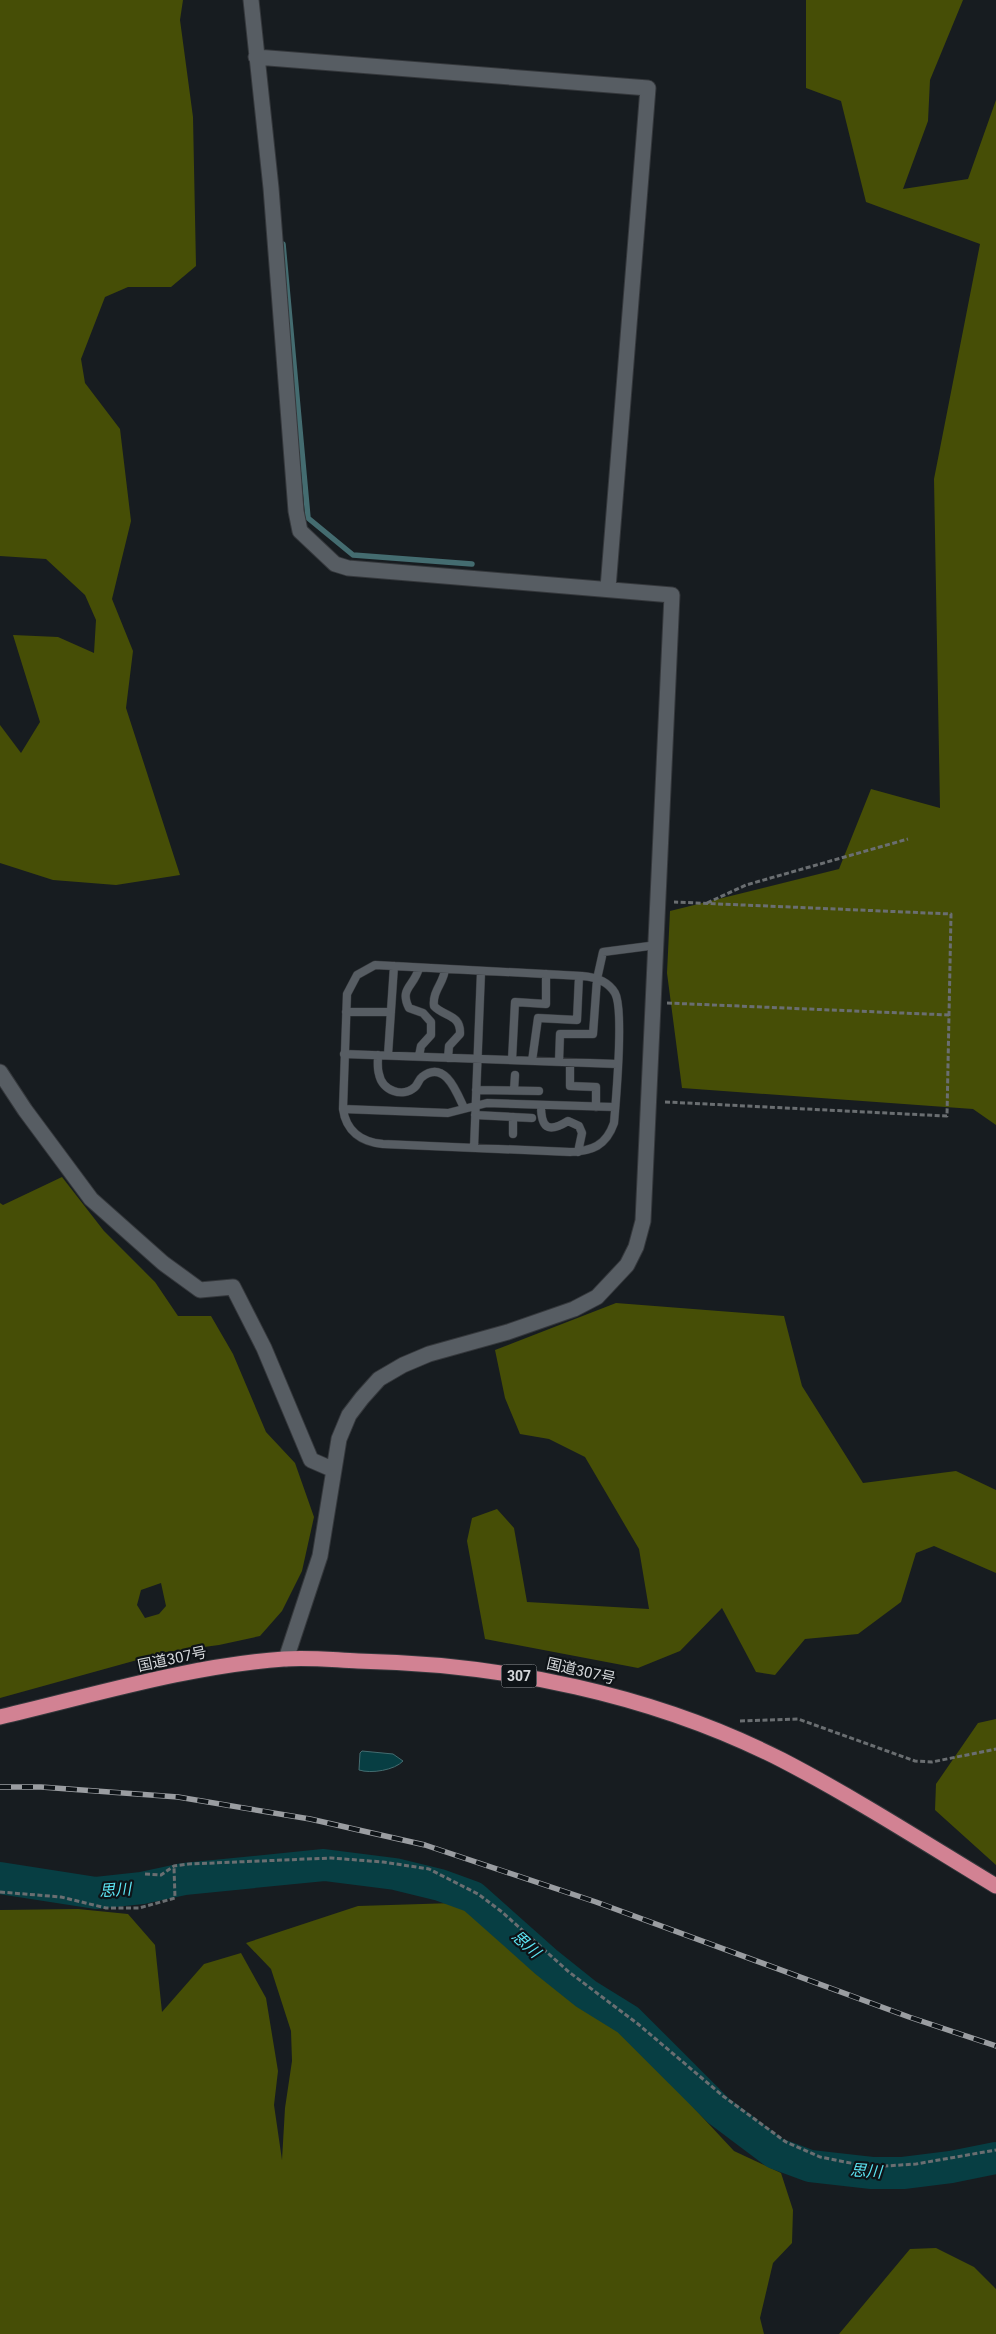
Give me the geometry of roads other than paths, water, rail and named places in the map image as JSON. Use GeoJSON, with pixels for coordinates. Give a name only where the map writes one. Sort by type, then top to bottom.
{"type":"FeatureCollection","features":[{"type":"Feature","properties":{"kind":"highway","name":"国道307号"},"geometry":{"type":"LineString","coordinates":[[0,1717],[210,1668],[286,1659],[422,1662],[529,1677],[613,1696],[697,1723],[781,1760],[996,1886]]}},
{"type":"Feature","properties":{"kind":"street"},"geometry":{"type":"LineString","coordinates":[[250,0],[271,188],[296,511],[300,531],[335,564],[348,568],[608,588],[672,595],[643,1221],[636,1247],[627,1265],[613,1283],[597,1297],[574,1309],[508,1332],[429,1354],[403,1365],[378,1379],[349,1415],[339,1439],[320,1556],[286,1659]]}},
{"type":"Feature","properties":{"kind":"street"},"geometry":{"type":"LineString","coordinates":[[256,57],[648,88],[608,588]]}},
{"type":"Feature","properties":{"kind":"street"},"geometry":{"type":"LineString","coordinates":[[0,1072],[25,1110],[91,1199],[163,1263],[200,1290],[233,1287],[264,1348],[311,1460],[334,1470]]}},
{"type":"Feature","properties":{"kind":"lane"},"geometry":{"type":"LineString","coordinates":[[558,1062],[560,1034],[593,1034],[597,979],[603,952],[657,945]]}},
{"type":"Feature","properties":{"kind":"lane"},"geometry":{"type":"LineString","coordinates":[[375,965],[579,976],[597,979],[611,988],[618,1003],[614,1123],[607,1139],[595,1148],[578,1152],[376,1144],[359,1137],[345,1120],[343,1109],[346,1012],[349,987],[357,975],[375,965]]}},
{"type":"Feature","properties":{"kind":"lane"},"geometry":{"type":"LineString","coordinates":[[388,1055],[394,966]]}},
{"type":"Feature","properties":{"kind":"lane"},"geometry":{"type":"LineString","coordinates":[[419,968],[416,979],[405,991],[404,996],[409,1008],[423,1013],[431,1022],[431,1036],[421,1046],[419,1056]]}},
{"type":"Feature","properties":{"kind":"lane"},"geometry":{"type":"LineString","coordinates":[[445,969],[444,980],[436,990],[434,1006],[439,1011],[454,1017],[460,1028],[456,1040],[449,1046],[448,1058]]}},
{"type":"Feature","properties":{"kind":"lane"},"geometry":{"type":"LineString","coordinates":[[474,1148],[481,972]]}},
{"type":"Feature","properties":{"kind":"lane"},"geometry":{"type":"LineString","coordinates":[[512,1060],[515,1002],[546,1004],[546,974]]}},
{"type":"Feature","properties":{"kind":"lane"},"geometry":{"type":"LineString","coordinates":[[532,1061],[538,1018],[577,1020],[579,976]]}},
{"type":"Feature","properties":{"kind":"lane"},"geometry":{"type":"LineString","coordinates":[[346,1012],[390,1012]]}},
{"type":"Feature","properties":{"kind":"lane"},"geometry":{"type":"LineString","coordinates":[[344,1054],[617,1064]]}},
{"type":"Feature","properties":{"kind":"lane"},"geometry":{"type":"LineString","coordinates":[[378,1055],[379,1076],[384,1085],[393,1092],[402,1093],[415,1087],[422,1077],[433,1073],[444,1075],[454,1084],[464,1108]]}},
{"type":"Feature","properties":{"kind":"lane"},"geometry":{"type":"LineString","coordinates":[[570,1062],[570,1086],[596,1087],[596,1106]]}},
{"type":"Feature","properties":{"kind":"lane"},"geometry":{"type":"LineString","coordinates":[[514,1090],[515,1075]]}},
{"type":"Feature","properties":{"kind":"lane"},"geometry":{"type":"LineString","coordinates":[[476,1090],[539,1091]]}},
{"type":"Feature","properties":{"kind":"lane"},"geometry":{"type":"LineString","coordinates":[[343,1109],[448,1113],[476,1104],[615,1107]]}},
{"type":"Feature","properties":{"kind":"lane"},"geometry":{"type":"LineString","coordinates":[[540,1105],[543,1124],[549,1128],[556,1128],[568,1121],[579,1126],[582,1133],[578,1152]]}},
{"type":"Feature","properties":{"kind":"lane"},"geometry":{"type":"LineString","coordinates":[[475,1116],[532,1118]]}},
{"type":"Feature","properties":{"kind":"lane"},"geometry":{"type":"LineString","coordinates":[[513,1117],[513,1134]]}},
{"type":"Feature","properties":{"kind":"water"},"geometry":{"type":"Polygon","coordinates":[[[362,1751],[393,1754],[403,1761],[394,1767],[382,1770],[370,1772],[359,1770],[360,1753],[362,1751]]]}},
{"type":"Feature","properties":{"kind":"waterway"},"geometry":{"type":"LineString","coordinates":[[283,244],[308,518],[353,555],[472,564]]}},
{"type":"Feature","properties":{"kind":"waterway","name":"思川"},"geometry":{"type":"LineString","coordinates":[[0,1878],[96,1893],[142,1888],[184,1879],[324,1865],[395,1874],[440,1885],[473,1897],[546,1962],[586,1994],[628,2020],[719,2111],[775,2153],[810,2166],[872,2173],[903,2173],[951,2167],[996,2158]]}},
{"type":"Feature","properties":{"kind":"railway"},"geometry":{"type":"LineString","coordinates":[[0,1787],[41,1787],[178,1797],[310,1819],[425,1845],[596,1902],[909,2017],[996,2046]]}}]}
